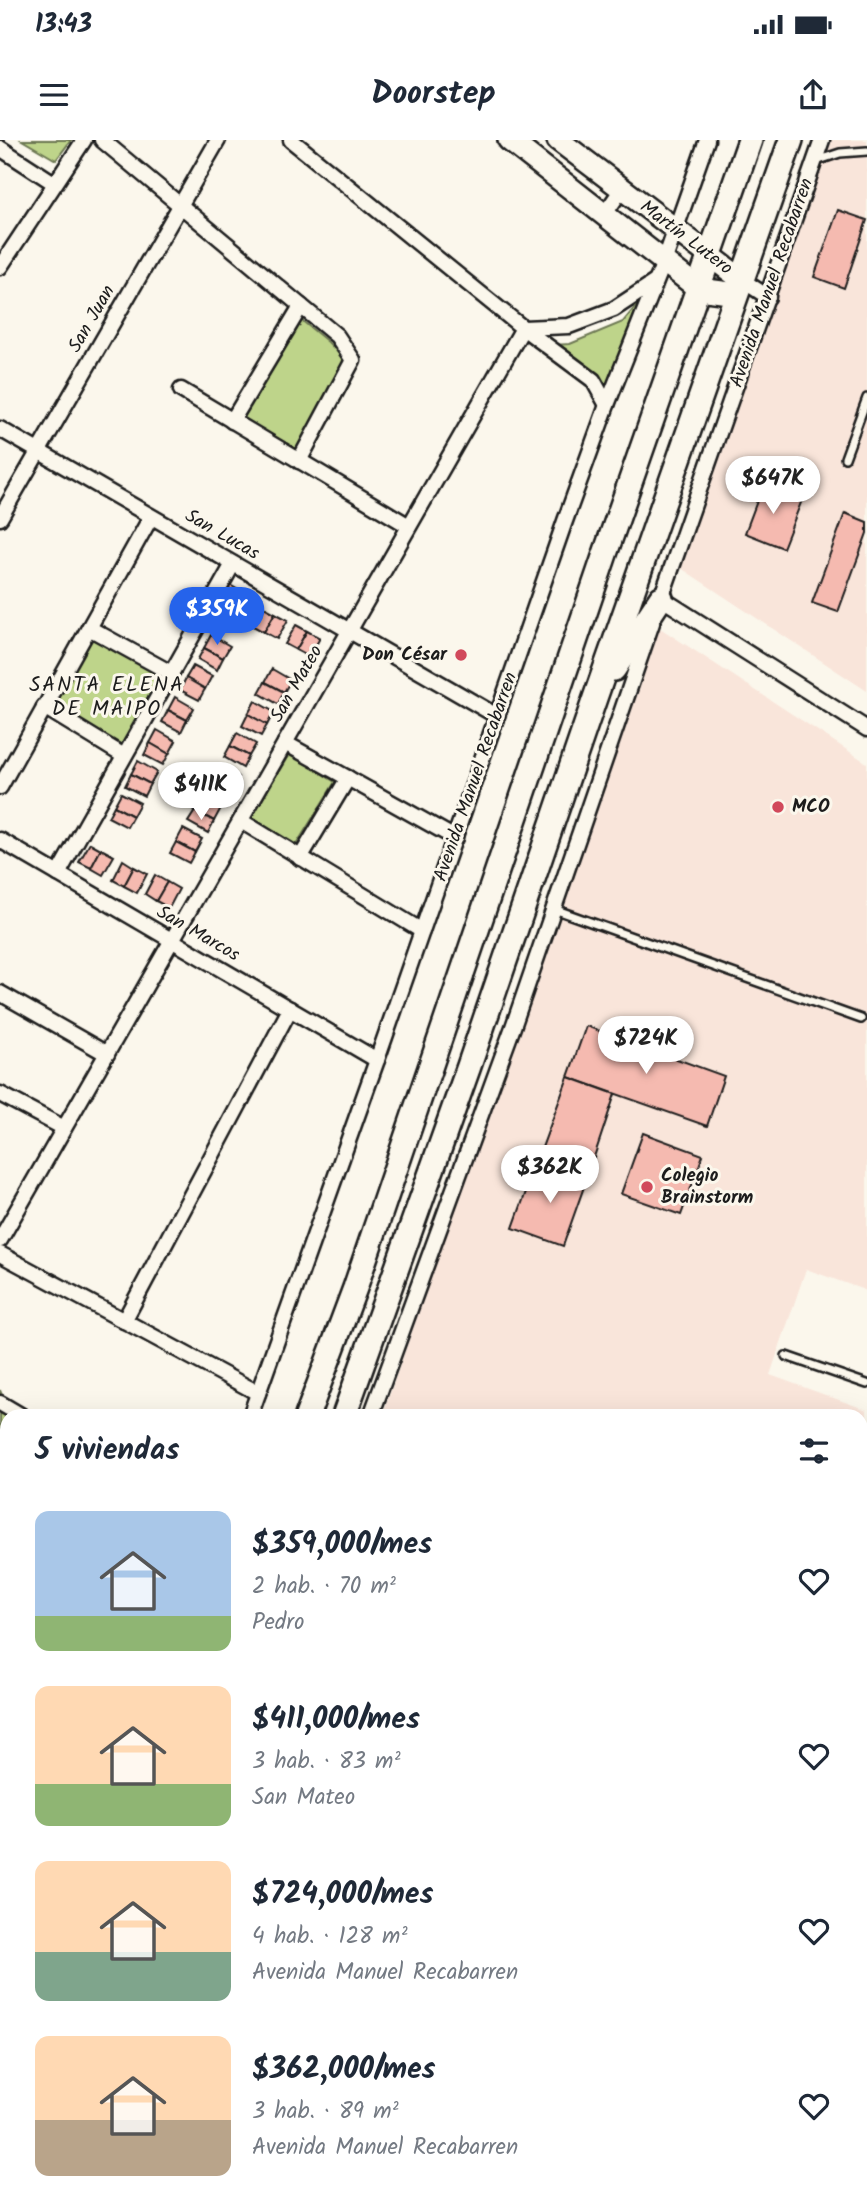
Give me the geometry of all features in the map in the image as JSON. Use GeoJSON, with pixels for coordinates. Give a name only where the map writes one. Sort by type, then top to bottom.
{"type":"FeatureCollection","features":[{"type":"Feature","properties":{"kind":"main road","name":"Martín Lutero"},"geometry":{"type":"LineString","coordinates":[[509,140],[699,289],[740,287]]}},
{"type":"Feature","properties":{"kind":"main road","name":"Martín Lutero"},"geometry":{"type":"LineString","coordinates":[[558,140],[710,256],[740,287]]}},
{"type":"Feature","properties":{"kind":"main road"},"geometry":{"type":"LineString","coordinates":[[310,1409],[355,1288],[605,554],[750,140]]}},
{"type":"Feature","properties":{"kind":"main road","name":"Avenida Manuel Recabarren"},"geometry":{"type":"LineString","coordinates":[[346,1409],[469,1066],[594,698],[791,140]]}},
{"type":"Feature","properties":{"kind":"main road"},"geometry":{"type":"LineString","coordinates":[[594,698],[661,598]]}},
{"type":"Feature","properties":{"kind":"street"},"geometry":{"type":"LineString","coordinates":[[0,267],[84,140]]}},
{"type":"Feature","properties":{"kind":"street"},"geometry":{"type":"LineString","coordinates":[[102,140],[337,336],[353,360],[299,461]]}},
{"type":"Feature","properties":{"kind":"street","name":"San Juan"},"geometry":{"type":"LineString","coordinates":[[0,518],[218,140]]}},
{"type":"Feature","properties":{"kind":"street"},"geometry":{"type":"LineString","coordinates":[[291,140],[523,328],[593,380],[607,405]]}},
{"type":"Feature","properties":{"kind":"street","name":"Avenida Manuel Recabarren"},"geometry":{"type":"LineString","coordinates":[[252,1409],[607,405],[664,262],[707,140]]}},
{"type":"Feature","properties":{"kind":"street","name":"Avenida Manuel Recabarren"},"geometry":{"type":"LineString","coordinates":[[374,1409],[513,1027],[822,140]]}},
{"type":"Feature","properties":{"kind":"street"},"geometry":{"type":"LineString","coordinates":[[0,148],[54,183]]}},
{"type":"Feature","properties":{"kind":"street","name":"Martín Lutero"},"geometry":{"type":"LineString","coordinates":[[604,215],[622,189]]}},
{"type":"Feature","properties":{"kind":"street"},"geometry":{"type":"LineString","coordinates":[[523,328],[569,326],[614,309],[655,282]]}},
{"type":"Feature","properties":{"kind":"street","name":"Martín Lutero"},"geometry":{"type":"LineString","coordinates":[[740,287],[768,297]]}},
{"type":"Feature","properties":{"kind":"street"},"geometry":{"type":"LineString","coordinates":[[232,421],[301,306]]}},
{"type":"Feature","properties":{"kind":"street","name":"San Mateo"},"geometry":{"type":"LineString","coordinates":[[0,1240],[523,328]]}},
{"type":"Feature","properties":{"kind":"street"},"geometry":{"type":"LineString","coordinates":[[181,390],[409,526]]}},
{"type":"Feature","properties":{"kind":"street","name":"San Lucas"},"geometry":{"type":"LineString","coordinates":[[0,429],[498,716]]}},
{"type":"Feature","properties":{"kind":"street"},"geometry":{"type":"LineString","coordinates":[[0,787],[151,517]]}},
{"type":"Feature","properties":{"kind":"street"},"geometry":{"type":"LineString","coordinates":[[58,874],[233,564]]}},
{"type":"Feature","properties":{"kind":"street"},"geometry":{"type":"LineString","coordinates":[[661,598],[867,729]]}},
{"type":"Feature","properties":{"kind":"street"},"geometry":{"type":"LineString","coordinates":[[89,628],[171,673]]}},
{"type":"Feature","properties":{"kind":"street"},"geometry":{"type":"LineString","coordinates":[[44,707],[124,756]]}},
{"type":"Feature","properties":{"kind":"street"},"geometry":{"type":"LineString","coordinates":[[285,743],[455,838]]}},
{"type":"Feature","properties":{"kind":"street"},"geometry":{"type":"LineString","coordinates":[[300,858],[348,778]]}},
{"type":"Feature","properties":{"kind":"street"},"geometry":{"type":"LineString","coordinates":[[241,821],[422,931]]}},
{"type":"Feature","properties":{"kind":"street","name":"San Marcos"},"geometry":{"type":"LineString","coordinates":[[0,840],[377,1060]]}},
{"type":"Feature","properties":{"kind":"street"},"geometry":{"type":"LineString","coordinates":[[0,993],[107,1054]]}},
{"type":"Feature","properties":{"kind":"street"},"geometry":{"type":"LineString","coordinates":[[124,1321],[290,1009]]}},
{"type":"Feature","properties":{"kind":"street"},"geometry":{"type":"LineString","coordinates":[[0,1094],[64,1128]]}},
{"type":"Feature","properties":{"kind":"street"},"geometry":{"type":"LineString","coordinates":[[0,1254],[258,1393]]}},
{"type":"Feature","properties":{"kind":"lane"},"geometry":{"type":"LineString","coordinates":[[815,161],[840,153],[867,151]]}},
{"type":"Feature","properties":{"kind":"lane"},"geometry":{"type":"LineString","coordinates":[[845,458],[867,398]]}},
{"type":"Feature","properties":{"kind":"lane"},"geometry":{"type":"LineString","coordinates":[[554,909],[861,1019]]}},
{"type":"Feature","properties":{"kind":"lane"},"geometry":{"type":"LineString","coordinates":[[786,1356],[867,1384]]}},
{"type":"Feature","properties":{"kind":"shaded area"},"geometry":{"type":"Polygon","coordinates":[[[829,140],[867,140],[867,691],[681,568],[829,140]]]}},
{"type":"Feature","properties":{"kind":"shaded area"},"geometry":{"type":"Polygon","coordinates":[[[660,628],[867,763],[867,1291],[806,1269],[770,1375],[864,1409],[384,1409],[660,628]]]}},
{"type":"Feature","properties":{"kind":"green space"},"geometry":{"type":"Polygon","coordinates":[[[22,140],[71,140],[56,160],[22,140]]]}},
{"type":"Feature","properties":{"kind":"green space"},"geometry":{"type":"Polygon","coordinates":[[[645,295],[606,392],[551,345],[570,344],[623,322],[645,295]]]}},
{"type":"Feature","properties":{"kind":"green space"},"geometry":{"type":"Polygon","coordinates":[[[300,319],[346,361],[296,452],[241,419],[300,319]]]}},
{"type":"Feature","properties":{"kind":"green space","name":"SANTA ELENA DE MAIPO"},"geometry":{"type":"Polygon","coordinates":[[[91,632],[169,673],[123,753],[47,707],[91,632]]]}},
{"type":"Feature","properties":{"kind":"green space"},"geometry":{"type":"Polygon","coordinates":[[[290,753],[335,782],[296,845],[251,817],[290,753]]]}},
{"type":"Feature","properties":{"kind":"green space"},"geometry":{"type":"Polygon","coordinates":[[[0,1390],[7,1409],[0,1409],[0,1390]]]}},
{"type":"Feature","properties":{"kind":"building"},"geometry":{"type":"Polygon","coordinates":[[[838,210],[867,220],[844,288],[814,277],[838,210]]]}},
{"type":"Feature","properties":{"kind":"building"},"geometry":{"type":"Polygon","coordinates":[[[763,485],[802,500],[783,548],[745,533],[763,485]]]}},
{"type":"Feature","properties":{"kind":"building"},"geometry":{"type":"Polygon","coordinates":[[[845,513],[867,522],[867,533],[838,612],[812,603],[845,513]]]}},
{"type":"Feature","properties":{"kind":"building"},"geometry":{"type":"Polygon","coordinates":[[[230,585],[254,599],[243,618],[219,604],[230,585]]]}},
{"type":"Feature","properties":{"kind":"building"},"geometry":{"type":"Polygon","coordinates":[[[264,607],[275,613],[264,632],[253,626],[264,607]]]}},
{"type":"Feature","properties":{"kind":"building"},"geometry":{"type":"Polygon","coordinates":[[[275,613],[288,620],[277,639],[264,632],[275,613]]]}},
{"type":"Feature","properties":{"kind":"building"},"geometry":{"type":"Polygon","coordinates":[[[296,625],[307,631],[296,650],[285,644],[296,625]]]}},
{"type":"Feature","properties":{"kind":"building"},"geometry":{"type":"Polygon","coordinates":[[[307,631],[320,638],[309,657],[296,650],[307,631]]]}},
{"type":"Feature","properties":{"kind":"building"},"geometry":{"type":"Polygon","coordinates":[[[211,635],[230,646],[223,658],[204,648],[211,635]]]}},
{"type":"Feature","properties":{"kind":"building"},"geometry":{"type":"Polygon","coordinates":[[[204,648],[223,658],[217,670],[198,659],[204,648]]]}},
{"type":"Feature","properties":{"kind":"building"},"geometry":{"type":"Polygon","coordinates":[[[193,666],[212,676],[205,689],[186,678],[193,666]]]}},
{"type":"Feature","properties":{"kind":"building"},"geometry":{"type":"Polygon","coordinates":[[[272,669],[291,680],[284,692],[265,682],[272,669]]]}},
{"type":"Feature","properties":{"kind":"building"},"geometry":{"type":"Polygon","coordinates":[[[186,678],[205,689],[199,700],[180,690],[186,678]]]}},
{"type":"Feature","properties":{"kind":"building"},"geometry":{"type":"Polygon","coordinates":[[[265,682],[284,692],[278,704],[259,693],[265,682]]]}},
{"type":"Feature","properties":{"kind":"building"},"geometry":{"type":"Polygon","coordinates":[[[175,697],[194,708],[187,720],[168,710],[175,697]]]}},
{"type":"Feature","properties":{"kind":"building"},"geometry":{"type":"Polygon","coordinates":[[[255,701],[274,712],[267,725],[248,714],[255,701]]]}},
{"type":"Feature","properties":{"kind":"building"},"geometry":{"type":"Polygon","coordinates":[[[168,710],[187,720],[181,732],[162,722],[168,710]]]}},
{"type":"Feature","properties":{"kind":"building"},"geometry":{"type":"Polygon","coordinates":[[[248,714],[267,725],[261,736],[242,726],[248,714]]]}},
{"type":"Feature","properties":{"kind":"building"},"geometry":{"type":"Polygon","coordinates":[[[157,730],[176,741],[169,754],[150,743],[157,730]]]}},
{"type":"Feature","properties":{"kind":"building"},"geometry":{"type":"Polygon","coordinates":[[[237,733],[256,744],[249,756],[230,746],[237,733]]]}},
{"type":"Feature","properties":{"kind":"building"},"geometry":{"type":"Polygon","coordinates":[[[150,743],[169,754],[163,765],[144,755],[150,743]]]}},
{"type":"Feature","properties":{"kind":"building"},"geometry":{"type":"Polygon","coordinates":[[[230,746],[249,756],[243,768],[224,757],[230,746]]]}},
{"type":"Feature","properties":{"kind":"building"},"geometry":{"type":"Polygon","coordinates":[[[138,761],[157,772],[150,784],[131,774],[138,761]]]}},
{"type":"Feature","properties":{"kind":"building"},"geometry":{"type":"Polygon","coordinates":[[[219,767],[238,777],[231,790],[212,780],[219,767]]]}},
{"type":"Feature","properties":{"kind":"building"},"geometry":{"type":"Polygon","coordinates":[[[131,774],[150,784],[144,796],[125,786],[131,774]]]}},
{"type":"Feature","properties":{"kind":"building"},"geometry":{"type":"Polygon","coordinates":[[[212,780],[231,790],[225,801],[205,791],[212,780]]]}},
{"type":"Feature","properties":{"kind":"building"},"geometry":{"type":"Polygon","coordinates":[[[121,793],[140,803],[133,816],[114,806],[121,793]]]}},
{"type":"Feature","properties":{"kind":"building"},"geometry":{"type":"Polygon","coordinates":[[[201,798],[221,808],[214,821],[195,811],[201,798]]]}},
{"type":"Feature","properties":{"kind":"building"},"geometry":{"type":"Polygon","coordinates":[[[114,806],[133,816],[127,827],[108,817],[114,806]]]}},
{"type":"Feature","properties":{"kind":"building"},"geometry":{"type":"Polygon","coordinates":[[[195,811],[214,821],[208,833],[188,822],[195,811]]]}},
{"type":"Feature","properties":{"kind":"building"},"geometry":{"type":"Polygon","coordinates":[[[183,829],[202,839],[195,852],[176,842],[183,829]]]}},
{"type":"Feature","properties":{"kind":"building"},"geometry":{"type":"Polygon","coordinates":[[[176,842],[195,852],[189,863],[170,853],[176,842]]]}},
{"type":"Feature","properties":{"kind":"building"},"geometry":{"type":"Polygon","coordinates":[[[90,843],[101,849],[91,868],[79,862],[90,843]]]}},
{"type":"Feature","properties":{"kind":"building"},"geometry":{"type":"Polygon","coordinates":[[[101,849],[114,856],[103,875],[91,868],[101,849]]]}},
{"type":"Feature","properties":{"kind":"building"},"geometry":{"type":"Polygon","coordinates":[[[123,860],[134,867],[124,886],[113,880],[123,860]]]}},
{"type":"Feature","properties":{"kind":"building"},"geometry":{"type":"Polygon","coordinates":[[[134,867],[147,874],[137,893],[124,886],[134,867]]]}},
{"type":"Feature","properties":{"kind":"building"},"geometry":{"type":"Polygon","coordinates":[[[155,875],[167,882],[156,901],[145,894],[155,875]]]}},
{"type":"Feature","properties":{"kind":"building"},"geometry":{"type":"Polygon","coordinates":[[[167,882],[179,889],[169,908],[156,901],[167,882]]]}},
{"type":"Feature","properties":{"kind":"building"},"geometry":{"type":"Polygon","coordinates":[[[586,1026],[724,1076],[707,1126],[568,1077],[586,1026]]]}},
{"type":"Feature","properties":{"kind":"building"},"geometry":{"type":"Polygon","coordinates":[[[568,1077],[615,1094],[586,1181],[536,1164],[568,1077]]]}},
{"type":"Feature","properties":{"kind":"building"},"geometry":{"type":"Polygon","coordinates":[[[643,1133],[703,1155],[681,1215],[621,1194],[643,1133]]]}},
{"type":"Feature","properties":{"kind":"building"},"geometry":{"type":"Polygon","coordinates":[[[536,1164],[586,1181],[563,1246],[513,1228],[536,1164]]]}},
{"type":"Feature","properties":{"kind":"place","name":"Don César"},"geometry":{"type":"Point","coordinates":[461,655]}},
{"type":"Feature","properties":{"kind":"place","name":"MCO"},"geometry":{"type":"Point","coordinates":[778,807]}},
{"type":"Feature","properties":{"kind":"place","name":"Colegio Brainstorm"},"geometry":{"type":"Point","coordinates":[647,1187]}},
{"type":"Feature","properties":{"kind":"district","name":"SANTA ELENA DE MAIPO"},"geometry":{"type":"Point","coordinates":[107,697]}}]}
